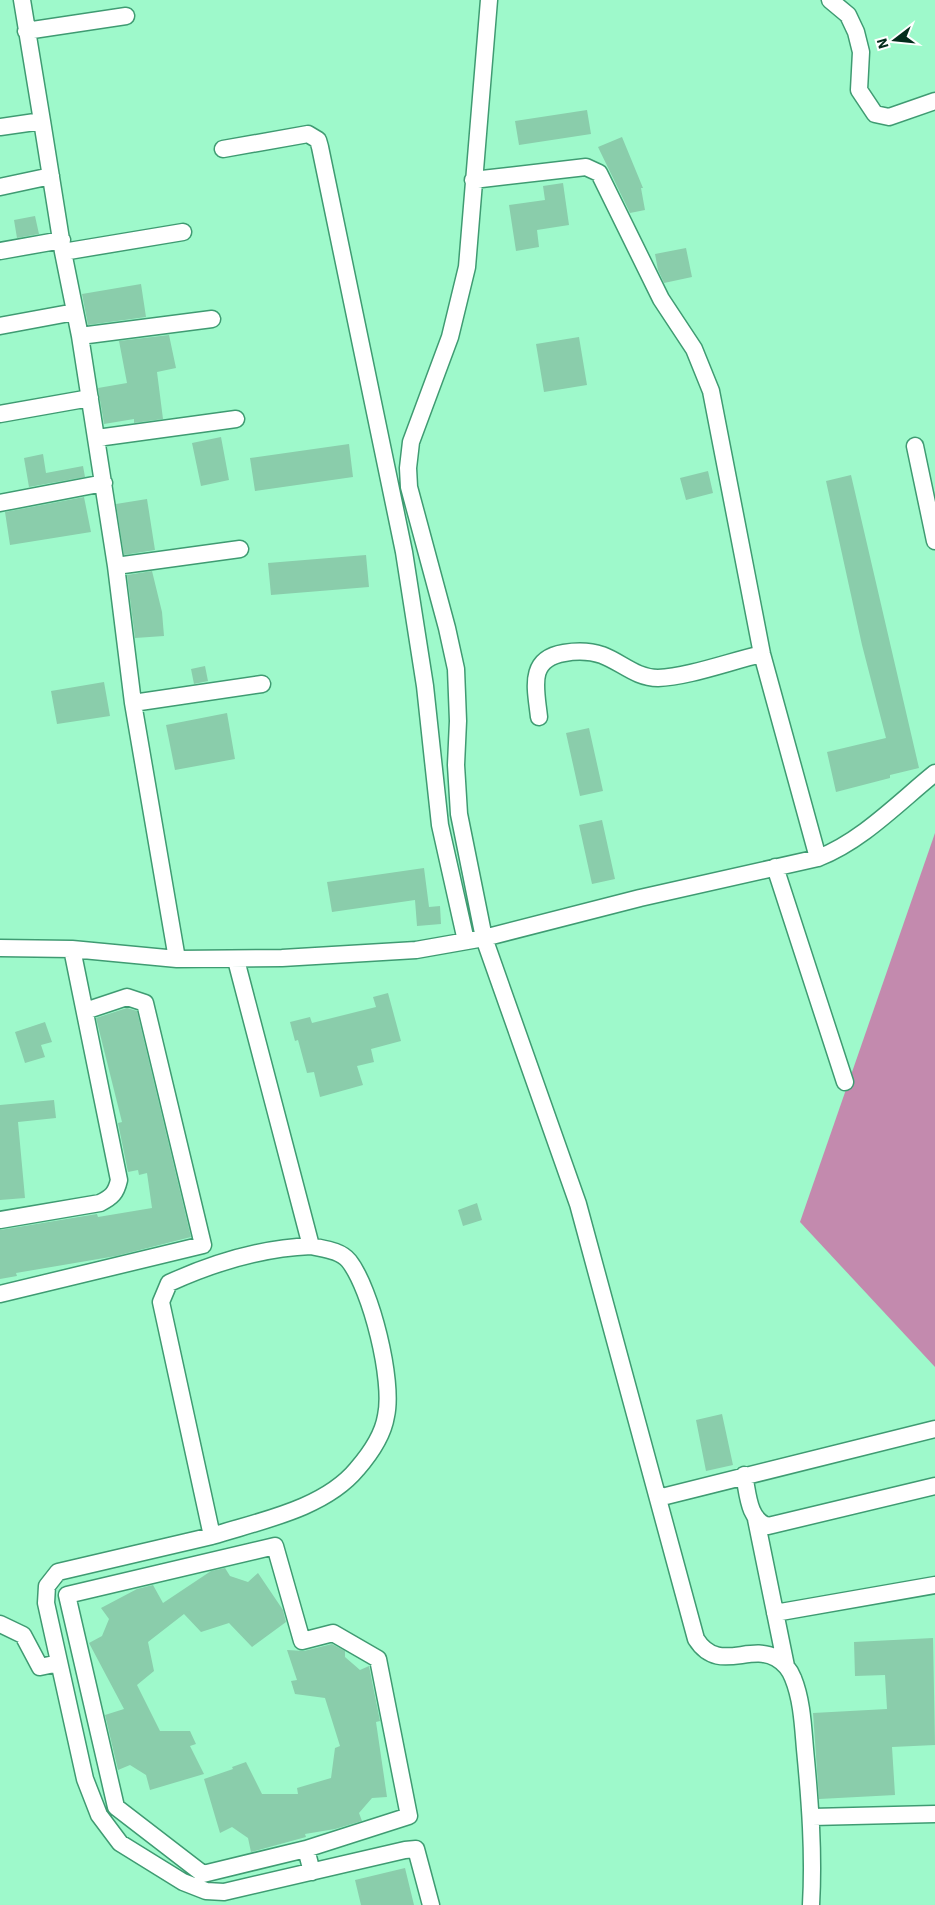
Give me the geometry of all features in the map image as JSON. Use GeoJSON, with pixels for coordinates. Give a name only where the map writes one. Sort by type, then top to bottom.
{"type":"FeatureCollection","features":[{"type":"Feature","properties":{"kind":"street"},"geometry":{"type":"LineString","coordinates":[[22,0],[62,246],[80,336],[97,438],[116,566],[133,703],[177,959]]}},
{"type":"Feature","properties":{"kind":"street"},"geometry":{"type":"LineString","coordinates":[[489,0],[467,267],[450,337],[411,442],[408,468],[414,508],[445,618],[456,670],[459,814],[484,938],[578,1204],[694,1633],[700,1644],[711,1654],[722,1657],[768,1654],[786,1666]]}},
{"type":"Feature","properties":{"kind":"street"},"geometry":{"type":"LineString","coordinates":[[830,0],[848,15],[856,32],[861,52],[859,90],[875,114],[889,118],[935,101]]}},
{"type":"Feature","properties":{"kind":"street"},"geometry":{"type":"LineString","coordinates":[[26,31],[126,16]]}},
{"type":"Feature","properties":{"kind":"street"},"geometry":{"type":"LineString","coordinates":[[0,127],[42,121]]}},
{"type":"Feature","properties":{"kind":"street"},"geometry":{"type":"LineString","coordinates":[[224,149],[308,134],[318,140],[404,552],[425,686],[440,825],[466,941]]}},
{"type":"Feature","properties":{"kind":"street"},"geometry":{"type":"LineString","coordinates":[[473,180],[586,167],[599,173],[661,299],[694,349],[711,391],[762,654],[818,858]]}},
{"type":"Feature","properties":{"kind":"street"},"geometry":{"type":"LineString","coordinates":[[0,187],[51,176]]}},
{"type":"Feature","properties":{"kind":"street"},"geometry":{"type":"LineString","coordinates":[[0,251],[183,232]]}},
{"type":"Feature","properties":{"kind":"street"},"geometry":{"type":"LineString","coordinates":[[0,326],[75,312]]}},
{"type":"Feature","properties":{"kind":"street"},"geometry":{"type":"LineString","coordinates":[[80,336],[212,319]]}},
{"type":"Feature","properties":{"kind":"street"},"geometry":{"type":"LineString","coordinates":[[0,414],[90,398]]}},
{"type":"Feature","properties":{"kind":"street"},"geometry":{"type":"LineString","coordinates":[[97,438],[236,420]]}},
{"type":"Feature","properties":{"kind":"street"},"geometry":{"type":"LineString","coordinates":[[916,446],[935,541]]}},
{"type":"Feature","properties":{"kind":"street"},"geometry":{"type":"LineString","coordinates":[[0,503],[104,483]]}},
{"type":"Feature","properties":{"kind":"street"},"geometry":{"type":"LineString","coordinates":[[116,566],[240,549]]}},
{"type":"Feature","properties":{"kind":"street"},"geometry":{"type":"LineString","coordinates":[[539,717],[535,686],[536,673],[541,663],[558,654],[590,652],[602,655],[636,673],[658,678],[762,654]]}},
{"type":"Feature","properties":{"kind":"street"},"geometry":{"type":"LineString","coordinates":[[133,703],[262,684]]}},
{"type":"Feature","properties":{"kind":"street"},"geometry":{"type":"LineString","coordinates":[[0,948],[72,950],[177,959],[236,960],[416,950],[484,938],[818,858],[830,853],[858,835],[935,773]]}},
{"type":"Feature","properties":{"kind":"street"},"geometry":{"type":"LineString","coordinates":[[775,867],[846,1082]]}},
{"type":"Feature","properties":{"kind":"street"},"geometry":{"type":"LineString","coordinates":[[0,1220],[100,1203],[111,1198],[117,1191],[118,1180],[72,950]]}},
{"type":"Feature","properties":{"kind":"street"},"geometry":{"type":"LineString","coordinates":[[236,960],[309,1240]]}},
{"type":"Feature","properties":{"kind":"street"},"geometry":{"type":"LineString","coordinates":[[0,1294],[203,1245],[146,1003],[127,997],[84,1011]]}},
{"type":"Feature","properties":{"kind":"street"},"geometry":{"type":"LineString","coordinates":[[212,1536],[162,1302],[169,1283],[263,1251],[309,1240],[348,1259],[359,1278],[381,1346],[389,1398],[386,1418],[380,1437],[357,1470],[338,1486],[298,1509],[212,1536],[58,1572],[47,1586],[46,1603],[85,1779],[99,1815],[120,1843],[183,1882],[206,1891],[224,1892],[416,1849],[430,1905]]}},
{"type":"Feature","properties":{"kind":"street"},"geometry":{"type":"LineString","coordinates":[[658,1498],[935,1429]]}},
{"type":"Feature","properties":{"kind":"street"},"geometry":{"type":"LineString","coordinates":[[744,1476],[756,1519],[786,1666],[793,1677],[799,1698],[812,1817],[811,1905]]}},
{"type":"Feature","properties":{"kind":"street"},"geometry":{"type":"LineString","coordinates":[[756,1519],[768,1526],[935,1486]]}},
{"type":"Feature","properties":{"kind":"street"},"geometry":{"type":"LineString","coordinates":[[263,1520],[275,1546],[302,1641],[333,1633],[378,1659],[409,1816],[306,1849],[203,1874],[116,1807],[67,1595],[275,1546]]}},
{"type":"Feature","properties":{"kind":"street"},"geometry":{"type":"LineString","coordinates":[[775,1613],[935,1585]]}},
{"type":"Feature","properties":{"kind":"street"},"geometry":{"type":"LineString","coordinates":[[0,1624],[22,1635],[40,1667],[59,1663]]}},
{"type":"Feature","properties":{"kind":"street"},"geometry":{"type":"LineString","coordinates":[[812,1817],[935,1814]]}},
{"type":"Feature","properties":{"kind":"street"},"geometry":{"type":"LineString","coordinates":[[306,1849],[312,1872]]}},
{"type":"Feature","properties":{"kind":"shaded area"},"geometry":{"type":"Polygon","coordinates":[[[935,833],[935,1367],[800,1222],[935,833]]]}},
{"type":"Feature","properties":{"kind":"building"},"geometry":{"type":"Polygon","coordinates":[[[587,110],[591,134],[519,145],[515,121],[587,110]]]}},
{"type":"Feature","properties":{"kind":"building"},"geometry":{"type":"Polygon","coordinates":[[[622,137],[643,188],[641,188],[645,210],[630,213],[598,147],[622,137]]]}},
{"type":"Feature","properties":{"kind":"building"},"geometry":{"type":"Polygon","coordinates":[[[563,183],[569,225],[537,230],[539,247],[516,251],[509,205],[545,200],[543,186],[563,183]]]}},
{"type":"Feature","properties":{"kind":"building"},"geometry":{"type":"Polygon","coordinates":[[[35,216],[39,234],[17,238],[14,220],[35,216]]]}},
{"type":"Feature","properties":{"kind":"building"},"geometry":{"type":"Polygon","coordinates":[[[686,248],[692,277],[664,283],[658,270],[655,254],[686,248]]]}},
{"type":"Feature","properties":{"kind":"building"},"geometry":{"type":"Polygon","coordinates":[[[141,284],[146,317],[88,325],[82,294],[141,284]]]}},
{"type":"Feature","properties":{"kind":"building"},"geometry":{"type":"Polygon","coordinates":[[[169,335],[176,368],[157,372],[163,419],[134,423],[134,419],[104,424],[98,388],[127,383],[119,341],[169,335]]]}},
{"type":"Feature","properties":{"kind":"building"},"geometry":{"type":"Polygon","coordinates":[[[579,337],[587,385],[544,392],[536,344],[579,337]]]}},
{"type":"Feature","properties":{"kind":"building"},"geometry":{"type":"Polygon","coordinates":[[[221,437],[229,480],[201,486],[192,443],[221,437]]]}},
{"type":"Feature","properties":{"kind":"building"},"geometry":{"type":"Polygon","coordinates":[[[349,444],[353,477],[255,491],[250,458],[349,444]]]}},
{"type":"Feature","properties":{"kind":"building"},"geometry":{"type":"Polygon","coordinates":[[[43,454],[46,473],[83,466],[85,477],[29,487],[24,458],[43,454]]]}},
{"type":"Feature","properties":{"kind":"building"},"geometry":{"type":"Polygon","coordinates":[[[708,471],[713,493],[686,500],[680,478],[708,471]]]}},
{"type":"Feature","properties":{"kind":"building"},"geometry":{"type":"Polygon","coordinates":[[[851,475],[919,768],[890,775],[890,778],[836,792],[827,752],[886,738],[862,645],[826,481],[851,475]]]}},
{"type":"Feature","properties":{"kind":"building"},"geometry":{"type":"Polygon","coordinates":[[[84,497],[91,532],[10,545],[5,512],[84,497]]]}},
{"type":"Feature","properties":{"kind":"building"},"geometry":{"type":"Polygon","coordinates":[[[147,499],[155,550],[124,555],[116,504],[147,499]]]}},
{"type":"Feature","properties":{"kind":"building"},"geometry":{"type":"Polygon","coordinates":[[[366,555],[369,587],[271,595],[268,563],[366,555]]]}},
{"type":"Feature","properties":{"kind":"building"},"geometry":{"type":"Polygon","coordinates":[[[152,571],[162,612],[164,636],[135,638],[127,575],[152,571]]]}},
{"type":"Feature","properties":{"kind":"building"},"geometry":{"type":"Polygon","coordinates":[[[205,666],[208,681],[194,684],[191,669],[205,666]]]}},
{"type":"Feature","properties":{"kind":"building"},"geometry":{"type":"Polygon","coordinates":[[[104,682],[110,716],[57,724],[51,691],[104,682]]]}},
{"type":"Feature","properties":{"kind":"building"},"geometry":{"type":"Polygon","coordinates":[[[227,713],[235,759],[175,770],[166,725],[227,713]]]}},
{"type":"Feature","properties":{"kind":"building"},"geometry":{"type":"Polygon","coordinates":[[[589,728],[603,791],[580,796],[566,733],[589,728]]]}},
{"type":"Feature","properties":{"kind":"building"},"geometry":{"type":"Polygon","coordinates":[[[602,820],[615,879],[592,884],[579,825],[602,820]]]}},
{"type":"Feature","properties":{"kind":"building"},"geometry":{"type":"Polygon","coordinates":[[[424,868],[429,907],[440,906],[441,924],[417,926],[415,900],[332,912],[327,882],[424,868]]]}},
{"type":"Feature","properties":{"kind":"building"},"geometry":{"type":"Polygon","coordinates":[[[388,993],[401,1041],[371,1049],[374,1062],[357,1066],[363,1085],[320,1097],[314,1072],[307,1073],[298,1040],[295,1041],[290,1022],[310,1017],[312,1023],[376,1007],[373,997],[388,993]]]}},
{"type":"Feature","properties":{"kind":"building"},"geometry":{"type":"Polygon","coordinates":[[[127,1008],[137,1011],[191,1237],[116,1256],[16,1273],[17,1276],[0,1279],[0,1230],[97,1214],[98,1217],[152,1208],[147,1173],[139,1175],[138,1170],[128,1172],[118,1123],[122,1122],[96,1018],[127,1008]]]}},
{"type":"Feature","properties":{"kind":"building"},"geometry":{"type":"Polygon","coordinates":[[[45,1022],[52,1042],[41,1045],[45,1057],[25,1063],[15,1032],[45,1022]]]}},
{"type":"Feature","properties":{"kind":"building"},"geometry":{"type":"Polygon","coordinates":[[[54,1100],[56,1118],[18,1122],[25,1198],[0,1200],[0,1105],[54,1100]]]}},
{"type":"Feature","properties":{"kind":"building"},"geometry":{"type":"Polygon","coordinates":[[[477,1203],[482,1220],[463,1226],[458,1210],[477,1203]]]}},
{"type":"Feature","properties":{"kind":"building"},"geometry":{"type":"Polygon","coordinates":[[[722,1414],[733,1465],[706,1471],[696,1420],[722,1414]]]}},
{"type":"Feature","properties":{"kind":"building"},"geometry":{"type":"Polygon","coordinates":[[[225,1568],[230,1576],[248,1582],[258,1573],[283,1610],[286,1622],[252,1647],[229,1623],[201,1632],[184,1614],[148,1642],[154,1671],[137,1685],[160,1731],[190,1731],[196,1744],[190,1746],[204,1774],[150,1790],[146,1775],[130,1765],[118,1770],[105,1715],[124,1709],[89,1643],[102,1636],[109,1619],[101,1608],[137,1589],[153,1585],[163,1603],[211,1571],[225,1568]]]}},
{"type":"Feature","properties":{"kind":"building"},"geometry":{"type":"Polygon","coordinates":[[[933,1638],[935,1745],[892,1747],[895,1795],[819,1799],[813,1713],[887,1709],[885,1675],[855,1676],[854,1642],[933,1638]]]}},
{"type":"Feature","properties":{"kind":"building"},"geometry":{"type":"Polygon","coordinates":[[[332,1644],[345,1651],[345,1657],[360,1670],[369,1666],[380,1721],[376,1722],[387,1797],[372,1798],[359,1813],[362,1821],[335,1829],[305,1834],[306,1837],[251,1852],[248,1838],[232,1827],[220,1833],[204,1779],[233,1769],[232,1767],[246,1762],[262,1794],[298,1794],[297,1788],[331,1778],[335,1748],[340,1746],[325,1698],[295,1694],[291,1681],[297,1680],[287,1650],[304,1651],[332,1644]]]}},
{"type":"Feature","properties":{"kind":"building"},"geometry":{"type":"Polygon","coordinates":[[[405,1868],[414,1905],[361,1905],[355,1880],[405,1868]]]}}]}
